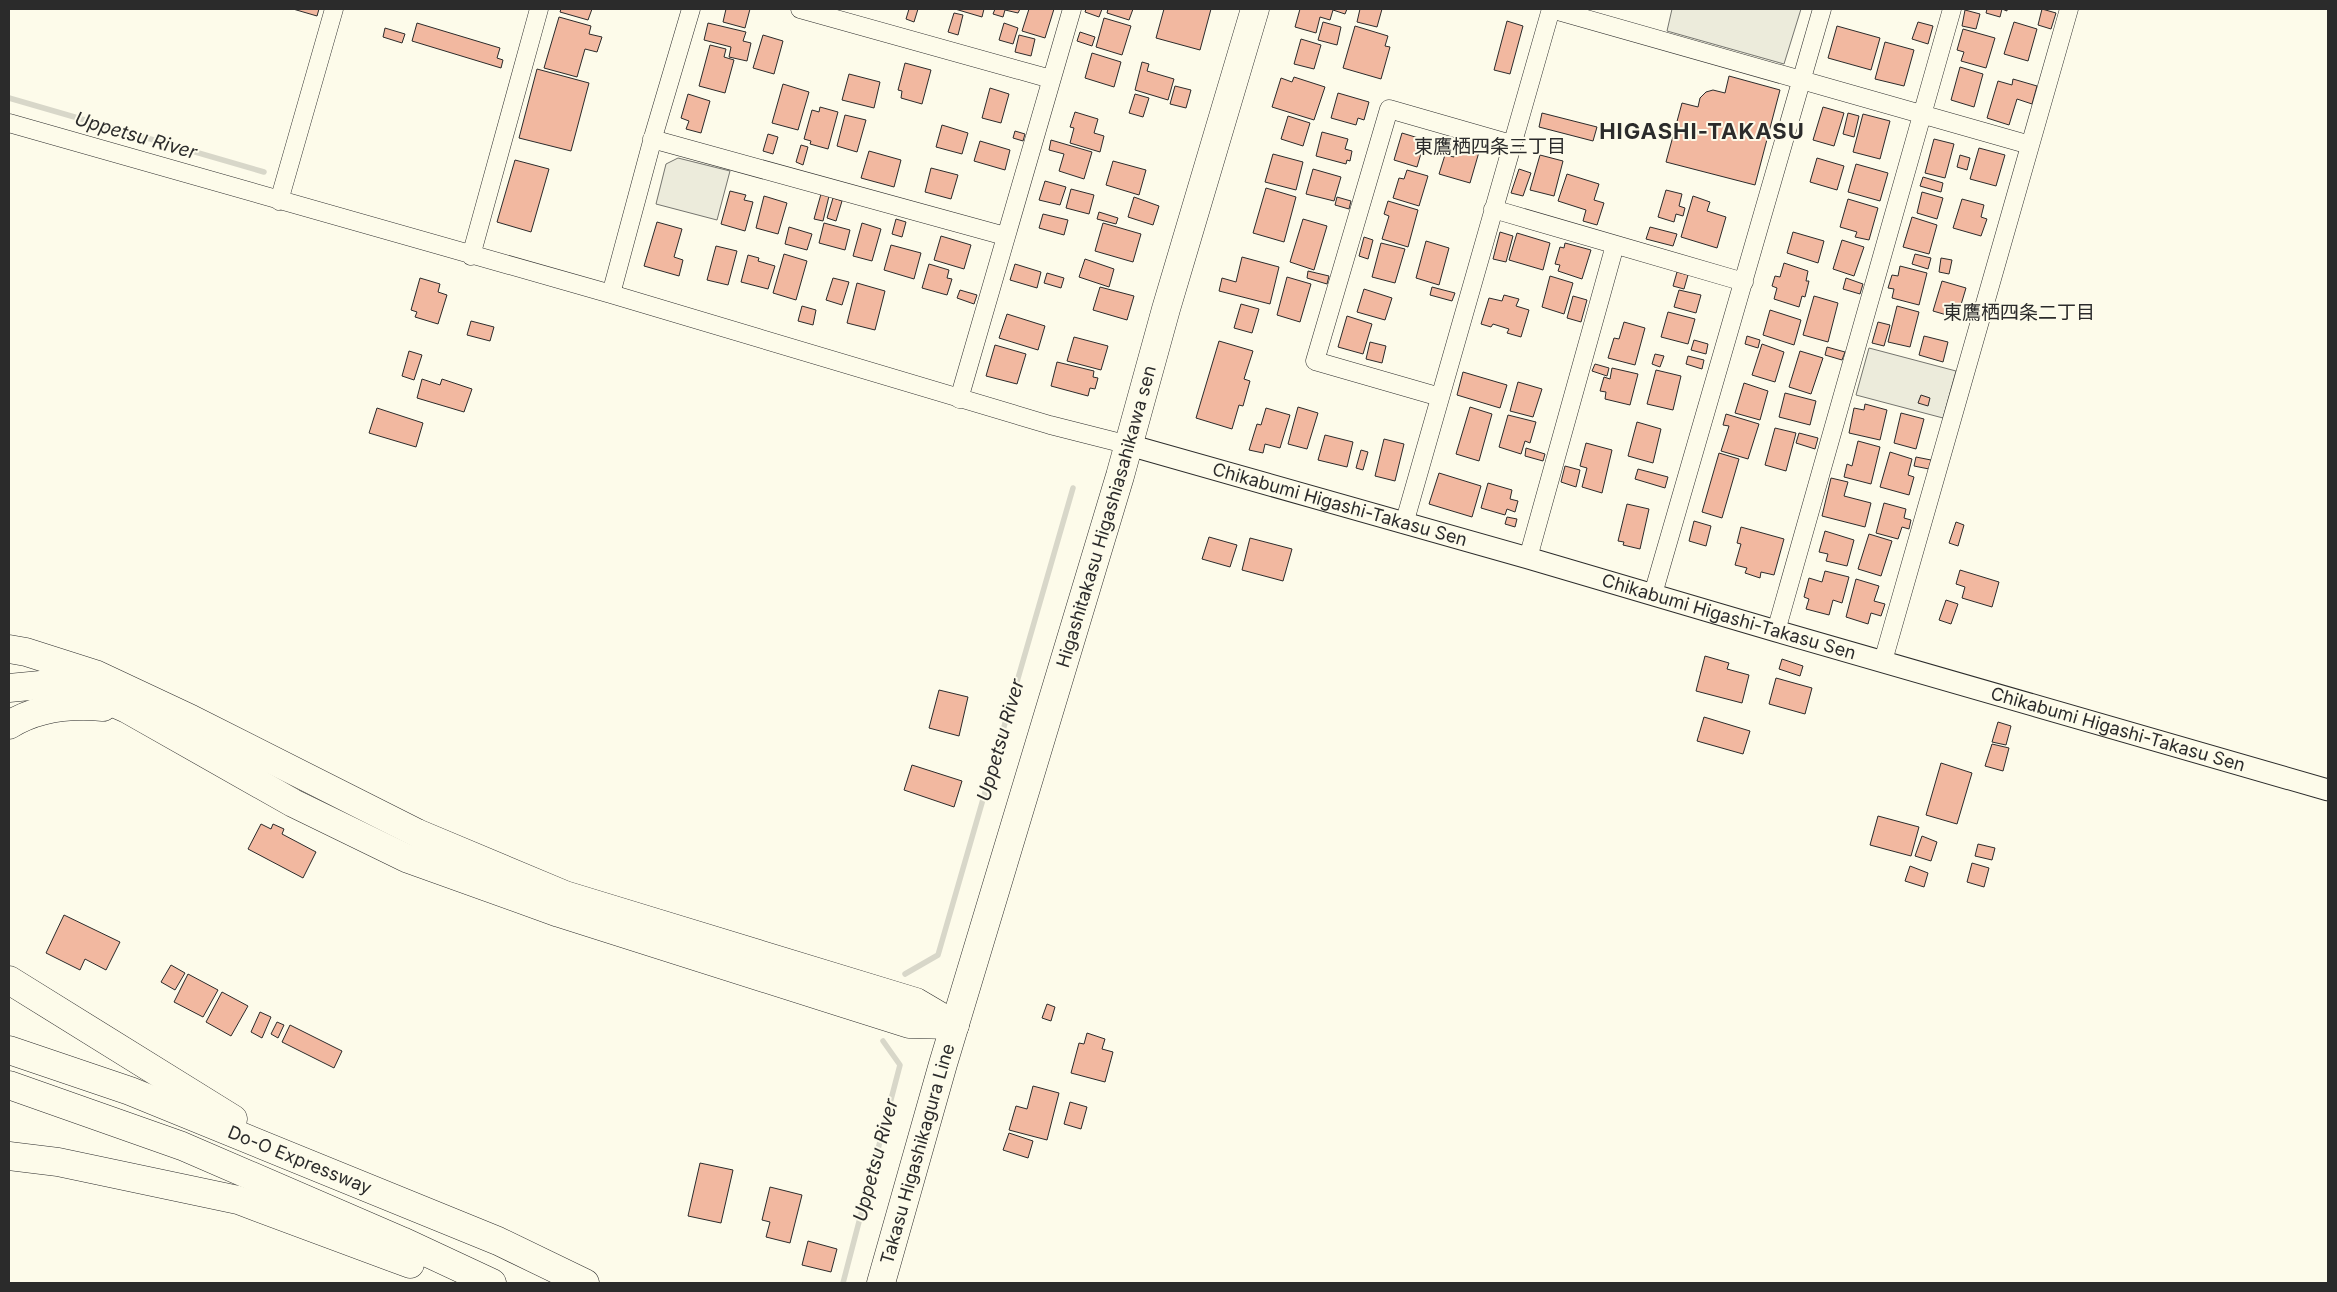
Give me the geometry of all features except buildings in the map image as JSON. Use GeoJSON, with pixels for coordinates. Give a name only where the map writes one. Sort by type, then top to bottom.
{"type":"FeatureCollection","features":[{"type":"Feature","properties":{"kind":"main road","name":"Higashitakasu Higashiasahikawa sen"},"geometry":{"type":"LineString","coordinates":[[955,1025],[1129,445],[1166,308],[1255,9]]}},
{"type":"Feature","properties":{"kind":"main road"},"geometry":{"type":"LineString","coordinates":[[14,651],[95,674],[304,776],[417,834],[565,895],[916,1002],[955,1025]]}},
{"type":"Feature","properties":{"kind":"main road"},"geometry":{"type":"LineString","coordinates":[[9,688],[51,684],[84,690],[127,709],[293,803],[406,858],[559,913],[909,1024],[955,1025]]}},
{"type":"Feature","properties":{"kind":"main road"},"geometry":{"type":"LineString","coordinates":[[9,725],[20,718],[51,708],[80,705],[127,709]]}},
{"type":"Feature","properties":{"kind":"main road"},"geometry":{"type":"LineString","coordinates":[[9,980],[297,1159]]}},
{"type":"Feature","properties":{"kind":"main road","name":"Takasu Higashikagura Line"},"geometry":{"type":"LineString","coordinates":[[881,1283],[955,1025]]}},
{"type":"Feature","properties":{"kind":"main road","name":"Do-O Expressway"},"geometry":{"type":"LineString","coordinates":[[9,1050],[130,1091],[498,1241],[585,1283]]}},
{"type":"Feature","properties":{"kind":"main road","name":"Do-O Expressway"},"geometry":{"type":"LineString","coordinates":[[9,1086],[182,1146],[402,1241],[492,1283]]}},
{"type":"Feature","properties":{"kind":"main road"},"geometry":{"type":"LineString","coordinates":[[9,1156],[58,1162],[238,1200],[422,1268],[455,1283]]}},
{"type":"Feature","properties":{"kind":"street"},"geometry":{"type":"LineString","coordinates":[[279,201],[334,9]]}},
{"type":"Feature","properties":{"kind":"street"},"geometry":{"type":"LineString","coordinates":[[471,256],[539,9]]}},
{"type":"Feature","properties":{"kind":"street"},"geometry":{"type":"LineString","coordinates":[[611,294],[652,139],[691,9]]}},
{"type":"Feature","properties":{"kind":"street"},"geometry":{"type":"LineString","coordinates":[[800,9],[1051,79]]}},
{"type":"Feature","properties":{"kind":"street"},"geometry":{"type":"LineString","coordinates":[[960,399],[1005,236],[1072,9]]}},
{"type":"Feature","properties":{"kind":"street"},"geometry":{"type":"LineString","coordinates":[[1404,524],[1551,9],[2030,146]]}},
{"type":"Feature","properties":{"kind":"street"},"geometry":{"type":"LineString","coordinates":[[1653,594],[1822,9]]}},
{"type":"Feature","properties":{"kind":"street"},"geometry":{"type":"LineString","coordinates":[[1776,631],[1924,116],[1952,9]]}},
{"type":"Feature","properties":{"kind":"street"},"geometry":{"type":"LineString","coordinates":[[1883,661],[2069,9]]}},
{"type":"Feature","properties":{"kind":"street"},"geometry":{"type":"LineString","coordinates":[[1440,397],[1315,361],[1389,109],[1511,144]]}},
{"type":"Feature","properties":{"kind":"street"},"geometry":{"type":"LineString","coordinates":[[9,123],[471,256],[611,294],[1050,425],[1129,445]]}},
{"type":"Feature","properties":{"kind":"street"},"geometry":{"type":"LineString","coordinates":[[652,139],[1005,236]]}},
{"type":"Feature","properties":{"kind":"street"},"geometry":{"type":"LineString","coordinates":[[1493,209],[1744,282]]}},
{"type":"Feature","properties":{"kind":"street"},"geometry":{"type":"LineString","coordinates":[[1528,558],[1616,245]]}},
{"type":"Feature","properties":{"kind":"street","name":"Chikabumi Higashi-Takasu Sen"},"geometry":{"type":"LineString","coordinates":[[1129,445],[1528,558],[2328,790]]}},
{"type":"Feature","properties":{"kind":"shaded area"},"geometry":{"type":"Polygon","coordinates":[[[1672,9],[1801,9],[1784,64],[1667,31],[1672,9]]]}},
{"type":"Feature","properties":{"kind":"shaded area"},"geometry":{"type":"Polygon","coordinates":[[[678,158],[730,171],[717,220],[656,204],[666,164],[678,158]]]}},
{"type":"Feature","properties":{"kind":"shaded area"},"geometry":{"type":"Polygon","coordinates":[[[1869,348],[1956,371],[1943,418],[1856,395],[1869,348]]]}},
{"type":"Feature","properties":{"kind":"waterway","name":"Uppetsu River"},"geometry":{"type":"LineString","coordinates":[[9,98],[264,172]]}},
{"type":"Feature","properties":{"kind":"waterway","name":"Uppetsu River"},"geometry":{"type":"LineString","coordinates":[[905,974],[938,955],[1073,488]]}},
{"type":"Feature","properties":{"kind":"waterway","name":"Uppetsu River"},"geometry":{"type":"LineString","coordinates":[[843,1283],[900,1065],[883,1041]]}},
{"type":"Feature","properties":{"kind":"district","name":"HIGASHI-TAKASU"},"geometry":{"type":"Point","coordinates":[1702,131]}},
{"type":"Feature","properties":{"kind":"district","name":"東鷹栖四条三丁目"},"geometry":{"type":"Point","coordinates":[1490,146]}},
{"type":"Feature","properties":{"kind":"district","name":"東鷹栖四条二丁目"},"geometry":{"type":"Point","coordinates":[2019,312]}}]}
